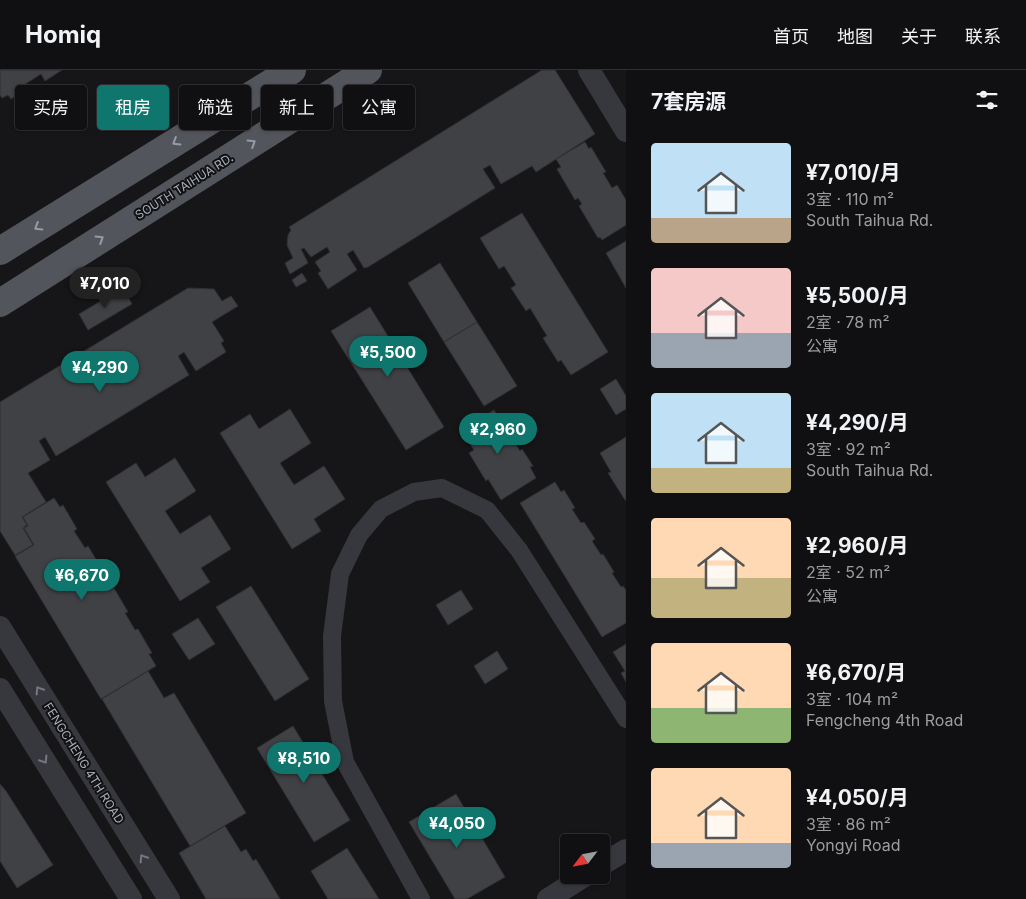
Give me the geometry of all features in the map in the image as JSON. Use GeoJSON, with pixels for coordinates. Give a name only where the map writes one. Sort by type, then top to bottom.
{"type":"FeatureCollection","features":[{"type":"Feature","properties":{"kind":"main road"},"geometry":{"type":"LineString","coordinates":[[0,251],[292,70]]}},
{"type":"Feature","properties":{"kind":"main road","name":"SOUTH TAIHUA RD."},"geometry":{"type":"LineString","coordinates":[[0,303],[368,70]]}},
{"type":"Feature","properties":{"kind":"street"},"geometry":{"type":"LineString","coordinates":[[589,70],[626,131]]}},
{"type":"Feature","properties":{"kind":"street"},"geometry":{"type":"LineString","coordinates":[[420,899],[345,762],[334,701],[332,636],[340,574],[359,535],[382,509],[414,492],[442,488],[488,510],[519,550],[626,719]]}},
{"type":"Feature","properties":{"kind":"street","name":"FENGCHENG 4TH ROAD"},"geometry":{"type":"LineString","coordinates":[[0,627],[169,899]]}},
{"type":"Feature","properties":{"kind":"street"},"geometry":{"type":"LineString","coordinates":[[0,689],[131,899]]}},
{"type":"Feature","properties":{"kind":"street"},"geometry":{"type":"LineString","coordinates":[[610,860],[626,850]]}},
{"type":"Feature","properties":{"kind":"street"},"geometry":{"type":"LineString","coordinates":[[548,899],[572,884]]}},
{"type":"Feature","properties":{"kind":"building"},"geometry":{"type":"Polygon","coordinates":[[[0,70],[62,70],[45,81],[41,74],[24,85],[15,85],[15,96],[11,99],[8,95],[2,98],[0,95],[0,70]]]}},
{"type":"Feature","properties":{"kind":"building"},"geometry":{"type":"Polygon","coordinates":[[[542,70],[555,70],[595,134],[536,172],[532,166],[501,184],[490,165],[483,169],[495,188],[368,267],[364,268],[353,250],[347,254],[357,270],[328,289],[318,273],[321,271],[315,262],[330,252],[327,247],[311,257],[304,248],[301,249],[308,263],[290,274],[285,263],[293,258],[287,245],[288,235],[291,230],[289,227],[542,70]]]}},
{"type":"Feature","properties":{"kind":"building"},"geometry":{"type":"Polygon","coordinates":[[[585,142],[589,149],[591,147],[606,172],[603,173],[612,188],[617,185],[626,200],[626,225],[602,240],[600,237],[598,238],[579,206],[582,204],[578,198],[575,200],[557,169],[561,167],[556,159],[585,142]]]}},
{"type":"Feature","properties":{"kind":"building"},"geometry":{"type":"Polygon","coordinates":[[[522,213],[608,352],[571,375],[561,360],[558,362],[543,338],[547,336],[530,308],[526,311],[511,288],[516,285],[504,266],[499,269],[480,238],[522,213]]]}},
{"type":"Feature","properties":{"kind":"building"},"geometry":{"type":"Polygon","coordinates":[[[626,241],[626,288],[606,253],[626,241]]]}},
{"type":"Feature","properties":{"kind":"building"},"geometry":{"type":"Polygon","coordinates":[[[440,263],[477,322],[444,342],[408,283],[440,263]]]}},
{"type":"Feature","properties":{"kind":"building"},"geometry":{"type":"Polygon","coordinates":[[[302,273],[307,281],[296,287],[292,280],[302,273]]]}},
{"type":"Feature","properties":{"kind":"building"},"geometry":{"type":"Polygon","coordinates":[[[123,288],[132,304],[88,330],[79,314],[123,288]]]}},
{"type":"Feature","properties":{"kind":"building"},"geometry":{"type":"Polygon","coordinates":[[[188,288],[214,289],[222,301],[231,296],[238,306],[212,322],[224,341],[221,343],[226,352],[196,371],[184,352],[178,356],[189,375],[56,456],[45,437],[39,441],[50,460],[28,473],[46,502],[22,517],[27,525],[23,528],[33,545],[15,555],[0,531],[0,402],[188,288]]]}},
{"type":"Feature","properties":{"kind":"building"},"geometry":{"type":"Polygon","coordinates":[[[370,307],[444,427],[406,450],[331,331],[370,307]]]}},
{"type":"Feature","properties":{"kind":"building"},"geometry":{"type":"Polygon","coordinates":[[[477,322],[517,386],[484,406],[444,342],[477,322]]]}},
{"type":"Feature","properties":{"kind":"building"},"geometry":{"type":"Polygon","coordinates":[[[616,379],[626,396],[626,409],[616,415],[600,389],[616,379]]]}},
{"type":"Feature","properties":{"kind":"building"},"geometry":{"type":"Polygon","coordinates":[[[290,409],[311,443],[280,463],[294,485],[324,466],[345,499],[314,519],[321,531],[292,549],[220,433],[250,414],[259,429],[290,409]]]}},
{"type":"Feature","properties":{"kind":"building"},"geometry":{"type":"Polygon","coordinates":[[[494,410],[500,420],[503,418],[514,435],[511,437],[520,451],[522,449],[533,466],[530,467],[536,478],[501,500],[488,479],[486,481],[469,453],[474,450],[461,430],[494,410]]]}},
{"type":"Feature","properties":{"kind":"building"},"geometry":{"type":"Polygon","coordinates":[[[626,437],[625,500],[608,473],[611,472],[600,453],[626,437]]]}},
{"type":"Feature","properties":{"kind":"building"},"geometry":{"type":"Polygon","coordinates":[[[175,458],[196,491],[165,511],[180,534],[210,515],[231,549],[201,568],[210,582],[180,601],[106,482],[136,463],[145,477],[175,458]]]}},
{"type":"Feature","properties":{"kind":"building"},"geometry":{"type":"Polygon","coordinates":[[[555,482],[561,492],[564,490],[575,508],[572,509],[581,523],[584,522],[595,539],[592,541],[601,555],[603,554],[621,587],[623,586],[626,590],[626,623],[602,637],[520,503],[555,482]]]}},
{"type":"Feature","properties":{"kind":"building"},"geometry":{"type":"Polygon","coordinates":[[[54,498],[60,507],[63,505],[77,529],[74,531],[85,548],[88,546],[103,571],[100,573],[110,590],[114,588],[128,612],[125,613],[135,630],[138,629],[152,653],[149,654],[156,666],[101,699],[15,556],[34,545],[24,528],[28,526],[23,517],[54,498]]]}},
{"type":"Feature","properties":{"kind":"building"},"geometry":{"type":"Polygon","coordinates":[[[251,586],[309,679],[275,701],[216,607],[251,586]]]}},
{"type":"Feature","properties":{"kind":"building"},"geometry":{"type":"Polygon","coordinates":[[[461,590],[473,609],[448,625],[436,605],[461,590]]]}},
{"type":"Feature","properties":{"kind":"building"},"geometry":{"type":"Polygon","coordinates":[[[198,618],[215,644],[189,660],[172,634],[198,618]]]}},
{"type":"Feature","properties":{"kind":"building"},"geometry":{"type":"Polygon","coordinates":[[[626,644],[626,682],[621,673],[625,671],[613,652],[626,644]]]}},
{"type":"Feature","properties":{"kind":"building"},"geometry":{"type":"Polygon","coordinates":[[[497,651],[508,669],[485,684],[474,666],[497,651]]]}},
{"type":"Feature","properties":{"kind":"building"},"geometry":{"type":"Polygon","coordinates":[[[148,671],[164,698],[174,693],[246,813],[190,846],[102,699],[148,671]]]}},
{"type":"Feature","properties":{"kind":"building"},"geometry":{"type":"Polygon","coordinates":[[[293,726],[350,820],[314,842],[257,748],[293,726]]]}},
{"type":"Feature","properties":{"kind":"building"},"geometry":{"type":"Polygon","coordinates":[[[0,784],[53,865],[17,888],[0,861],[0,784]]]}},
{"type":"Feature","properties":{"kind":"building"},"geometry":{"type":"Polygon","coordinates":[[[456,794],[505,877],[467,899],[455,899],[409,822],[456,794]]]}},
{"type":"Feature","properties":{"kind":"building"},"geometry":{"type":"Polygon","coordinates":[[[225,826],[241,852],[246,849],[253,861],[256,859],[280,899],[206,899],[179,853],[225,826]]]}},
{"type":"Feature","properties":{"kind":"building"},"geometry":{"type":"Polygon","coordinates":[[[347,848],[379,899],[328,899],[311,871],[347,848]]]}}]}
